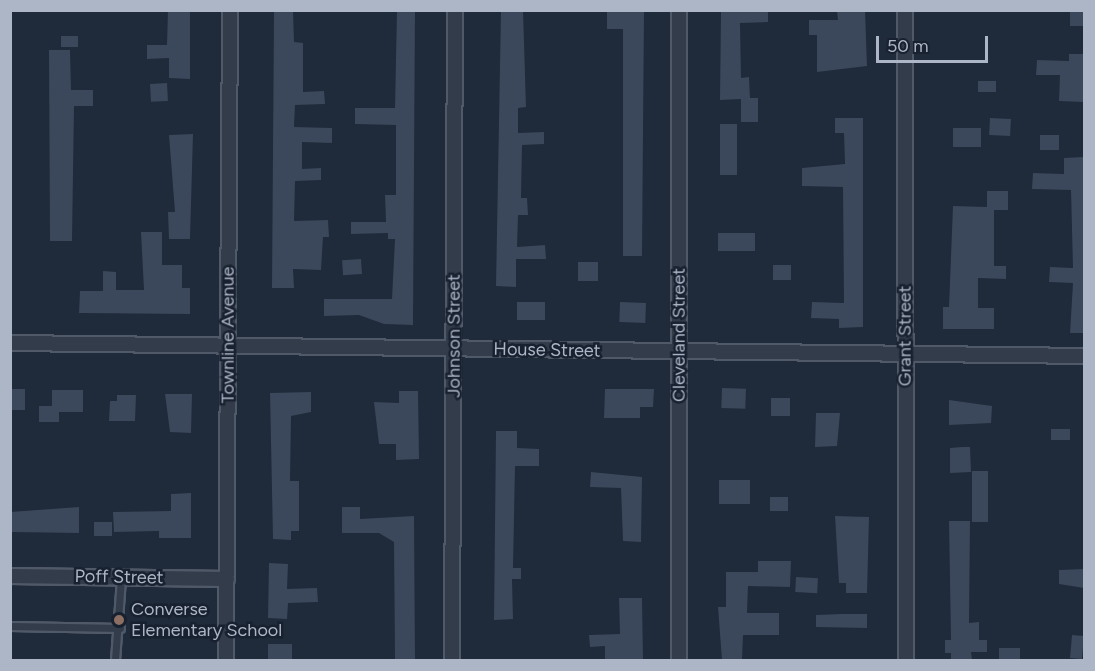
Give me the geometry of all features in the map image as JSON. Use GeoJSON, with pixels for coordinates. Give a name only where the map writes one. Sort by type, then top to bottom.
{"type":"FeatureCollection","features":[{"type":"Feature","properties":{"kind":"street","name":"Townline Avenue"},"geometry":{"type":"LineString","coordinates":[[226,660],[230,10]]}},
{"type":"Feature","properties":{"kind":"street","name":"Johnson Street"},"geometry":{"type":"LineString","coordinates":[[452,660],[455,10]]}},
{"type":"Feature","properties":{"kind":"street","name":"Cleveland Street"},"geometry":{"type":"LineString","coordinates":[[679,10],[679,660]]}},
{"type":"Feature","properties":{"kind":"street","name":"Grant Street"},"geometry":{"type":"LineString","coordinates":[[905,10],[906,660]]}},
{"type":"Feature","properties":{"kind":"street","name":"House Street"},"geometry":{"type":"LineString","coordinates":[[10,343],[1084,356]]}},
{"type":"Feature","properties":{"kind":"street","name":"Poff Street"},"geometry":{"type":"LineString","coordinates":[[10,576],[227,579]]}},
{"type":"Feature","properties":{"kind":"lane"},"geometry":{"type":"LineString","coordinates":[[115,660],[120,628],[121,578]]}},
{"type":"Feature","properties":{"kind":"lane"},"geometry":{"type":"LineString","coordinates":[[10,626],[120,628]]}},
{"type":"Feature","properties":{"kind":"building"},"geometry":{"type":"Polygon","coordinates":[[[168,10],[190,10],[190,79],[169,78],[169,58],[147,59],[147,45],[167,45],[168,10]]]}},
{"type":"Feature","properties":{"kind":"building"},"geometry":{"type":"Polygon","coordinates":[[[274,10],[293,10],[294,42],[303,43],[303,92],[324,91],[325,104],[295,105],[294,127],[332,128],[332,143],[302,142],[302,169],[321,168],[321,180],[295,181],[294,221],[328,220],[329,237],[323,237],[321,270],[293,269],[294,288],[272,288],[274,10]]]}},
{"type":"Feature","properties":{"kind":"building"},"geometry":{"type":"Polygon","coordinates":[[[397,10],[415,10],[413,325],[384,324],[359,315],[324,316],[324,299],[392,299],[395,239],[388,239],[388,233],[351,234],[351,222],[386,222],[385,195],[396,195],[396,125],[355,124],[355,108],[395,108],[397,10]]]}},
{"type":"Feature","properties":{"kind":"building"},"geometry":{"type":"Polygon","coordinates":[[[501,10],[523,10],[526,107],[518,108],[518,133],[544,132],[544,144],[522,145],[521,198],[527,198],[528,215],[518,215],[517,247],[545,245],[546,259],[516,259],[516,287],[496,286],[501,10]]]}},
{"type":"Feature","properties":{"kind":"building"},"geometry":{"type":"Polygon","coordinates":[[[644,10],[642,256],[623,256],[623,29],[607,29],[607,12],[644,10]]]}},
{"type":"Feature","properties":{"kind":"building"},"geometry":{"type":"Polygon","coordinates":[[[721,10],[768,11],[768,22],[740,23],[741,78],[749,77],[750,98],[758,98],[758,122],[741,122],[741,99],[720,100],[721,10]]]}},
{"type":"Feature","properties":{"kind":"building"},"geometry":{"type":"Polygon","coordinates":[[[865,10],[867,66],[817,72],[817,35],[809,35],[809,20],[838,20],[837,11],[865,10]]]}},
{"type":"Feature","properties":{"kind":"building"},"geometry":{"type":"Polygon","coordinates":[[[1070,10],[1084,10],[1084,26],[1070,26],[1070,10]]]}},
{"type":"Feature","properties":{"kind":"building"},"geometry":{"type":"Polygon","coordinates":[[[61,36],[78,36],[78,47],[61,47],[61,36]]]}},
{"type":"Feature","properties":{"kind":"building"},"geometry":{"type":"Polygon","coordinates":[[[49,50],[70,50],[71,90],[93,90],[93,106],[74,106],[72,241],[50,241],[49,50]]]}},
{"type":"Feature","properties":{"kind":"building"},"geometry":{"type":"Polygon","coordinates":[[[1069,54],[1084,54],[1084,102],[1059,101],[1060,75],[1036,75],[1037,60],[1069,61],[1069,54]]]}},
{"type":"Feature","properties":{"kind":"building"},"geometry":{"type":"Polygon","coordinates":[[[978,81],[996,81],[996,92],[978,92],[978,81]]]}},
{"type":"Feature","properties":{"kind":"building"},"geometry":{"type":"Polygon","coordinates":[[[167,83],[168,101],[151,102],[150,84],[167,83]]]}},
{"type":"Feature","properties":{"kind":"building"},"geometry":{"type":"Polygon","coordinates":[[[835,118],[863,118],[863,327],[839,328],[839,319],[811,318],[812,302],[844,303],[843,187],[802,186],[802,168],[845,164],[844,133],[835,133],[835,118]]]}},
{"type":"Feature","properties":{"kind":"building"},"geometry":{"type":"Polygon","coordinates":[[[990,118],[1011,119],[1010,136],[989,135],[990,118]]]}},
{"type":"Feature","properties":{"kind":"building"},"geometry":{"type":"Polygon","coordinates":[[[720,124],[737,124],[737,175],[720,175],[720,124]]]}},
{"type":"Feature","properties":{"kind":"building"},"geometry":{"type":"Polygon","coordinates":[[[953,128],[981,128],[981,147],[953,147],[953,128]]]}},
{"type":"Feature","properties":{"kind":"building"},"geometry":{"type":"Polygon","coordinates":[[[193,134],[190,239],[169,239],[168,212],[175,212],[169,135],[193,134]]]}},
{"type":"Feature","properties":{"kind":"building"},"geometry":{"type":"Polygon","coordinates":[[[1040,135],[1059,135],[1059,150],[1040,150],[1040,135]]]}},
{"type":"Feature","properties":{"kind":"building"},"geometry":{"type":"Polygon","coordinates":[[[1084,157],[1084,333],[1070,333],[1073,283],[1049,282],[1050,267],[1073,268],[1071,190],[1032,189],[1033,173],[1064,174],[1064,158],[1084,157]]]}},
{"type":"Feature","properties":{"kind":"building"},"geometry":{"type":"Polygon","coordinates":[[[987,191],[1008,191],[1008,210],[994,210],[994,266],[1006,266],[1006,279],[978,278],[978,308],[994,308],[994,329],[943,329],[943,307],[949,307],[953,206],[987,207],[987,191]]]}},
{"type":"Feature","properties":{"kind":"building"},"geometry":{"type":"Polygon","coordinates":[[[141,232],[162,232],[162,265],[182,265],[182,288],[190,288],[190,314],[79,313],[80,291],[103,291],[103,271],[116,272],[116,290],[144,290],[141,232]]]}},
{"type":"Feature","properties":{"kind":"building"},"geometry":{"type":"Polygon","coordinates":[[[718,233],[755,233],[755,251],[718,251],[718,233]]]}},
{"type":"Feature","properties":{"kind":"building"},"geometry":{"type":"Polygon","coordinates":[[[361,259],[362,274],[343,275],[342,260],[361,259]]]}},
{"type":"Feature","properties":{"kind":"building"},"geometry":{"type":"Polygon","coordinates":[[[578,262],[598,262],[598,281],[578,281],[578,262]]]}},
{"type":"Feature","properties":{"kind":"building"},"geometry":{"type":"Polygon","coordinates":[[[773,265],[791,265],[791,280],[773,280],[773,265]]]}},
{"type":"Feature","properties":{"kind":"building"},"geometry":{"type":"Polygon","coordinates":[[[517,302],[545,302],[545,320],[517,320],[517,302]]]}},
{"type":"Feature","properties":{"kind":"building"},"geometry":{"type":"Polygon","coordinates":[[[620,302],[646,303],[645,323],[619,322],[620,302]]]}},
{"type":"Feature","properties":{"kind":"building"},"geometry":{"type":"Polygon","coordinates":[[[722,388],[746,389],[745,409],[721,408],[722,388]]]}},
{"type":"Feature","properties":{"kind":"building"},"geometry":{"type":"Polygon","coordinates":[[[10,389],[25,389],[25,410],[10,410],[10,389]]]}},
{"type":"Feature","properties":{"kind":"building"},"geometry":{"type":"Polygon","coordinates":[[[605,389],[654,389],[653,407],[640,407],[640,418],[604,418],[605,389]]]}},
{"type":"Feature","properties":{"kind":"building"},"geometry":{"type":"Polygon","coordinates":[[[52,390],[83,390],[83,412],[59,412],[59,422],[39,422],[39,406],[52,406],[52,390]]]}},
{"type":"Feature","properties":{"kind":"building"},"geometry":{"type":"Polygon","coordinates":[[[399,391],[418,391],[419,459],[396,460],[396,444],[379,444],[374,402],[399,403],[399,391]]]}},
{"type":"Feature","properties":{"kind":"building"},"geometry":{"type":"Polygon","coordinates":[[[311,392],[311,412],[291,416],[290,481],[299,481],[299,531],[291,531],[291,540],[273,539],[270,393],[311,392]]]}},
{"type":"Feature","properties":{"kind":"building"},"geometry":{"type":"Polygon","coordinates":[[[165,394],[192,394],[191,433],[170,432],[165,394]]]}},
{"type":"Feature","properties":{"kind":"building"},"geometry":{"type":"Polygon","coordinates":[[[117,395],[136,395],[135,421],[109,421],[110,401],[117,401],[117,395]]]}},
{"type":"Feature","properties":{"kind":"building"},"geometry":{"type":"Polygon","coordinates":[[[771,398],[790,398],[790,416],[771,416],[771,398]]]}},
{"type":"Feature","properties":{"kind":"building"},"geometry":{"type":"Polygon","coordinates":[[[949,400],[992,406],[991,423],[949,425],[949,400]]]}},
{"type":"Feature","properties":{"kind":"building"},"geometry":{"type":"Polygon","coordinates":[[[816,413],[840,413],[837,446],[815,447],[816,413]]]}},
{"type":"Feature","properties":{"kind":"building"},"geometry":{"type":"Polygon","coordinates":[[[1051,429],[1070,429],[1070,440],[1051,440],[1051,429]]]}},
{"type":"Feature","properties":{"kind":"building"},"geometry":{"type":"Polygon","coordinates":[[[496,431],[517,431],[517,448],[539,449],[539,466],[515,466],[513,568],[521,568],[521,579],[512,579],[513,619],[494,620],[496,431]]]}},
{"type":"Feature","properties":{"kind":"building"},"geometry":{"type":"Polygon","coordinates":[[[970,447],[971,472],[950,473],[950,448],[970,447]]]}},
{"type":"Feature","properties":{"kind":"building"},"geometry":{"type":"Polygon","coordinates":[[[972,471],[988,471],[988,522],[972,522],[972,471]]]}},
{"type":"Feature","properties":{"kind":"building"},"geometry":{"type":"Polygon","coordinates":[[[591,472],[642,477],[641,542],[623,541],[621,488],[590,487],[591,472]]]}},
{"type":"Feature","properties":{"kind":"building"},"geometry":{"type":"Polygon","coordinates":[[[719,480],[750,480],[750,504],[719,504],[719,480]]]}},
{"type":"Feature","properties":{"kind":"building"},"geometry":{"type":"Polygon","coordinates":[[[191,493],[191,538],[159,538],[159,531],[114,532],[113,512],[171,511],[171,494],[191,493]]]}},
{"type":"Feature","properties":{"kind":"building"},"geometry":{"type":"Polygon","coordinates":[[[770,497],[788,497],[788,511],[770,511],[770,497]]]}},
{"type":"Feature","properties":{"kind":"building"},"geometry":{"type":"Polygon","coordinates":[[[79,507],[79,533],[10,532],[10,512],[79,507]]]}},
{"type":"Feature","properties":{"kind":"building"},"geometry":{"type":"Polygon","coordinates":[[[342,507],[360,507],[360,519],[414,516],[415,660],[395,660],[394,542],[379,533],[342,533],[342,507]]]}},
{"type":"Feature","properties":{"kind":"building"},"geometry":{"type":"Polygon","coordinates":[[[835,516],[869,517],[867,593],[846,593],[846,583],[839,583],[835,516]]]}},
{"type":"Feature","properties":{"kind":"building"},"geometry":{"type":"Polygon","coordinates":[[[949,521],[970,521],[969,623],[979,622],[979,640],[987,640],[987,652],[971,652],[972,660],[951,660],[951,653],[945,653],[945,640],[951,640],[949,521]]]}},
{"type":"Feature","properties":{"kind":"building"},"geometry":{"type":"Polygon","coordinates":[[[94,522],[112,522],[112,536],[94,536],[94,522]]]}},
{"type":"Feature","properties":{"kind":"building"},"geometry":{"type":"Polygon","coordinates":[[[758,561],[791,561],[790,587],[748,586],[747,613],[779,613],[779,635],[743,635],[742,660],[722,660],[718,607],[726,607],[726,572],[758,572],[758,561]]]}},
{"type":"Feature","properties":{"kind":"building"},"geometry":{"type":"Polygon","coordinates":[[[269,563],[288,564],[287,589],[317,588],[318,602],[288,603],[287,619],[268,618],[269,563]]]}},
{"type":"Feature","properties":{"kind":"building"},"geometry":{"type":"Polygon","coordinates":[[[1084,569],[1084,588],[1059,584],[1059,570],[1084,569]]]}},
{"type":"Feature","properties":{"kind":"building"},"geometry":{"type":"Polygon","coordinates":[[[796,577],[818,578],[817,593],[795,592],[796,577]]]}},
{"type":"Feature","properties":{"kind":"building"},"geometry":{"type":"Polygon","coordinates":[[[619,598],[642,598],[643,660],[605,660],[605,646],[590,647],[589,635],[620,634],[619,598]]]}},
{"type":"Feature","properties":{"kind":"building"},"geometry":{"type":"Polygon","coordinates":[[[867,614],[867,628],[816,627],[816,615],[867,614]]]}},
{"type":"Feature","properties":{"kind":"building"},"geometry":{"type":"Polygon","coordinates":[[[1072,635],[1084,636],[1082,659],[1070,658],[1072,635]]]}},
{"type":"Feature","properties":{"kind":"building"},"geometry":{"type":"Polygon","coordinates":[[[268,644],[292,644],[292,660],[268,660],[268,644]]]}},
{"type":"Feature","properties":{"kind":"building"},"geometry":{"type":"Polygon","coordinates":[[[999,648],[1020,648],[1020,660],[999,660],[999,648]]]}},
{"type":"Feature","properties":{"kind":"place","name":"Converse Elementary School"},"geometry":{"type":"Point","coordinates":[119,620]}}]}
